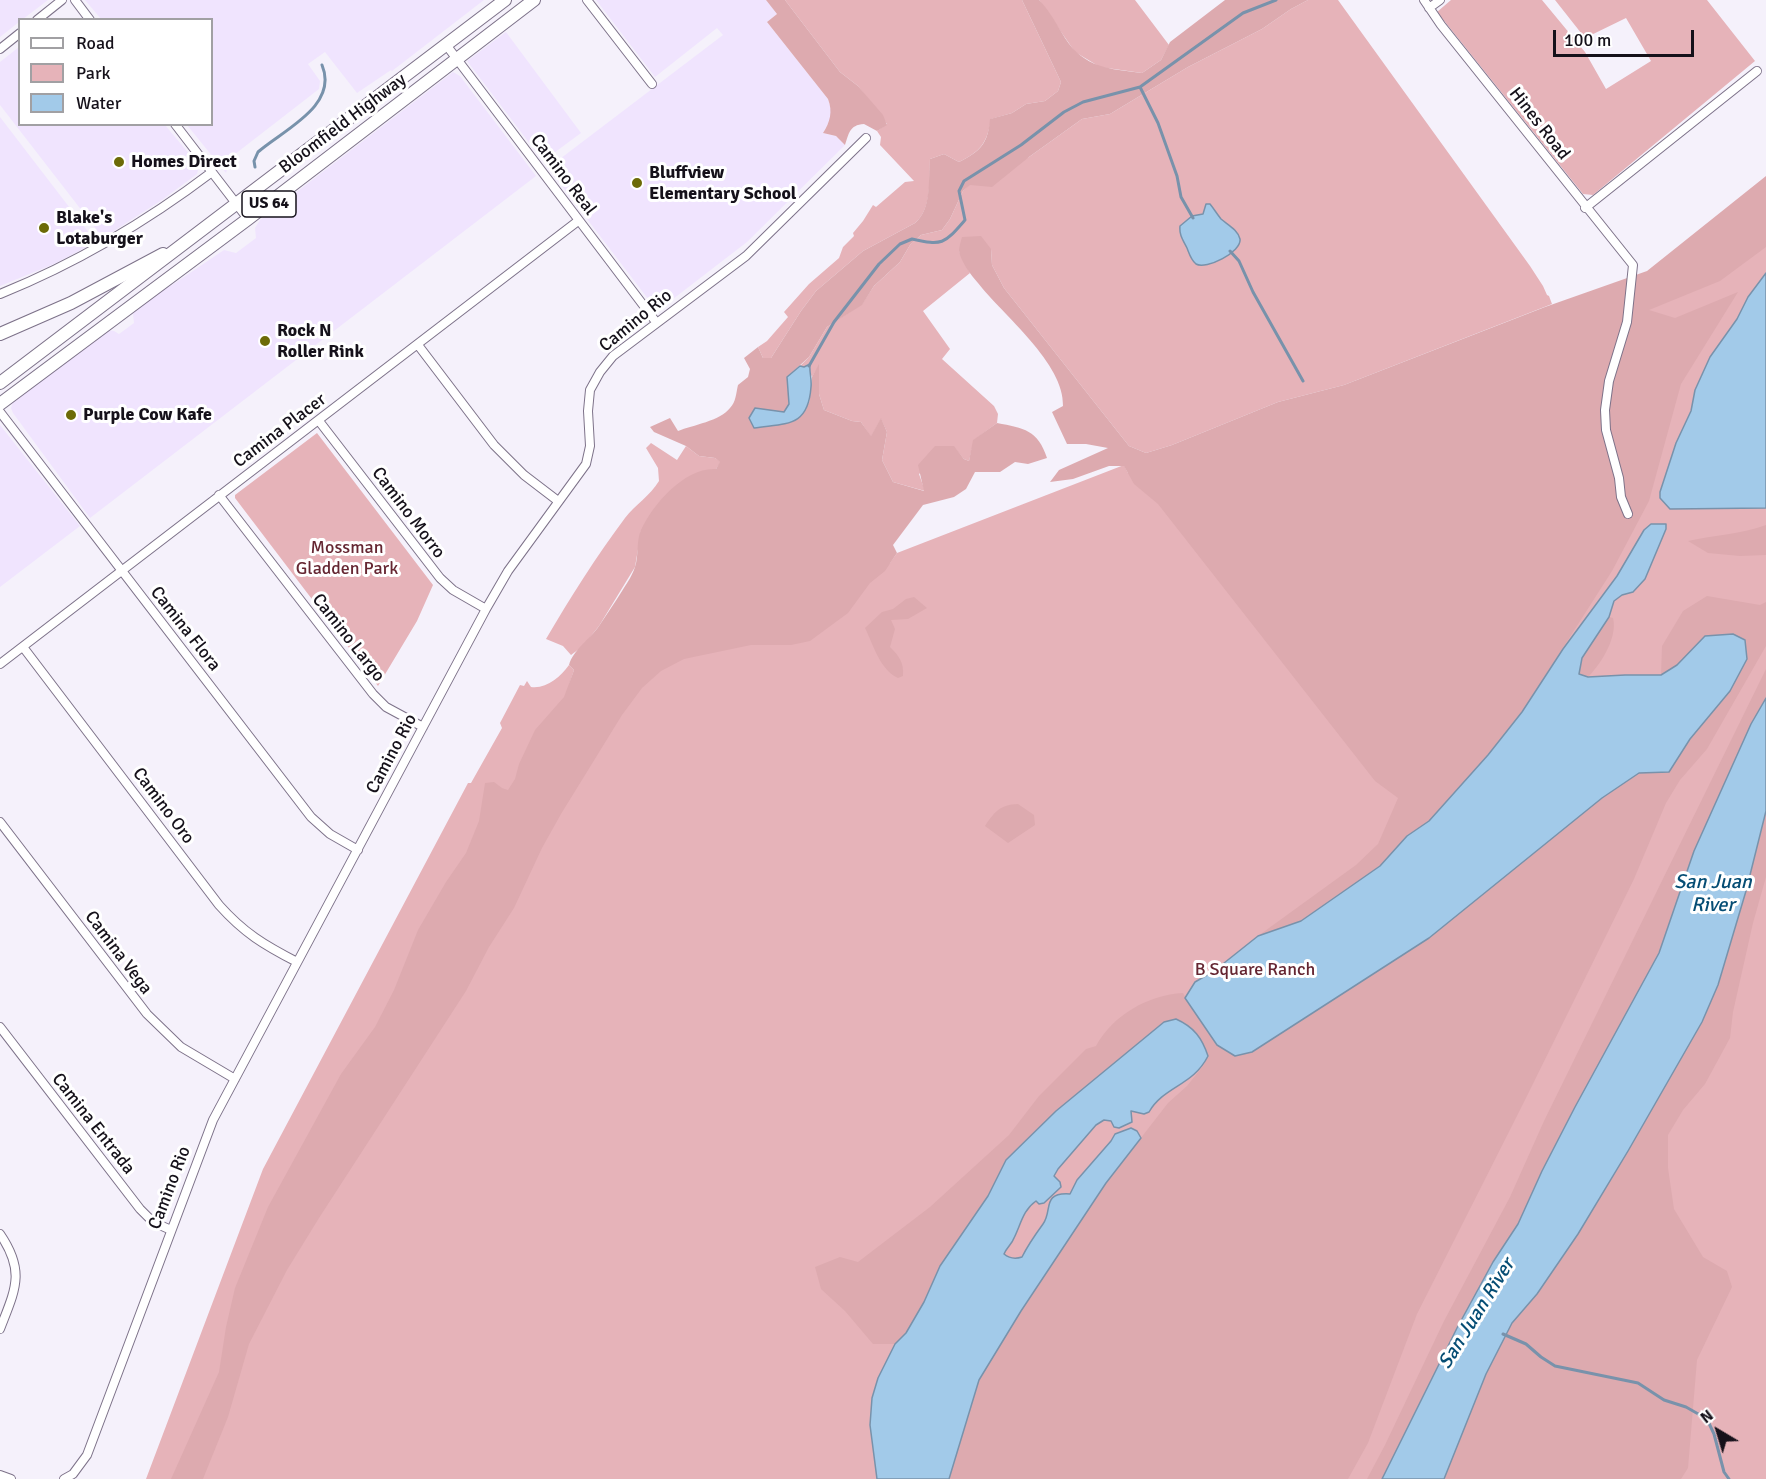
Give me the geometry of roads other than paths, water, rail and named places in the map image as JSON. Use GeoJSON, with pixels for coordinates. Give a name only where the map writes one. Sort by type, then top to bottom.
{"type":"FeatureCollection","features":[{"type":"Feature","properties":{"kind":"main road","name":"Bloomfield Highway"},"geometry":{"type":"LineString","coordinates":[[0,382],[505,0]]}},
{"type":"Feature","properties":{"kind":"main road","name":"Bloomfield Highway"},"geometry":{"type":"LineString","coordinates":[[0,404],[248,219],[534,0]]}},
{"type":"Feature","properties":{"kind":"main road"},"geometry":{"type":"LineString","coordinates":[[0,334],[71,303],[132,272],[190,238]]}},
{"type":"Feature","properties":{"kind":"street"},"geometry":{"type":"LineString","coordinates":[[40,18],[62,0]]}},
{"type":"Feature","properties":{"kind":"street"},"geometry":{"type":"LineString","coordinates":[[75,0],[88,18]]}},
{"type":"Feature","properties":{"kind":"street"},"geometry":{"type":"LineString","coordinates":[[587,0],[652,84]]}},
{"type":"Feature","properties":{"kind":"street","name":"Hines Road"},"geometry":{"type":"LineString","coordinates":[[1424,0],[1441,25],[1585,208],[1633,265],[1627,322],[1609,381],[1605,410],[1606,430],[1621,497],[1628,514]]}},
{"type":"Feature","properties":{"kind":"street"},"geometry":{"type":"LineString","coordinates":[[1429,8],[1440,0]]}},
{"type":"Feature","properties":{"kind":"street"},"geometry":{"type":"LineString","coordinates":[[0,49],[18,35]]}},
{"type":"Feature","properties":{"kind":"street","name":"Camino Real"},"geometry":{"type":"LineString","coordinates":[[447,46],[656,322]]}},
{"type":"Feature","properties":{"kind":"street"},"geometry":{"type":"LineString","coordinates":[[1585,208],[1757,71]]}},
{"type":"Feature","properties":{"kind":"street"},"geometry":{"type":"LineString","coordinates":[[177,126],[248,219]]}},
{"type":"Feature","properties":{"kind":"street","name":"Camino Rio"},"geometry":{"type":"LineString","coordinates":[[64,1479],[73,1474],[87,1455],[205,1138],[235,1079],[486,609],[508,571],[586,464],[590,446],[588,411],[590,390],[600,372],[613,356],[746,256],[866,138]]}},
{"type":"Feature","properties":{"kind":"street"},"geometry":{"type":"LineString","coordinates":[[0,294],[64,266],[104,245],[160,210],[212,172]]}},
{"type":"Feature","properties":{"kind":"street","name":"Camina Placer"},"geometry":{"type":"LineString","coordinates":[[0,664],[578,221]]}},
{"type":"Feature","properties":{"kind":"street"},"geometry":{"type":"LineString","coordinates":[[418,345],[494,445],[524,475],[558,501]]}},
{"type":"Feature","properties":{"kind":"street","name":"Camina Flora"},"geometry":{"type":"LineString","coordinates":[[0,412],[311,817],[330,834],[358,850]]}},
{"type":"Feature","properties":{"kind":"street","name":"Camino Morro"},"geometry":{"type":"LineString","coordinates":[[319,421],[434,572],[453,590],[486,609]]}},
{"type":"Feature","properties":{"kind":"street","name":"Camino Largo"},"geometry":{"type":"LineString","coordinates":[[219,495],[373,694],[386,707],[423,728]]}},
{"type":"Feature","properties":{"kind":"street","name":"Camino Oro"},"geometry":{"type":"LineString","coordinates":[[23,646],[236,924],[257,941],[297,962]]}},
{"type":"Feature","properties":{"kind":"street","name":"Camina Vega"},"geometry":{"type":"LineString","coordinates":[[0,822],[147,1014],[182,1047],[235,1079]]}},
{"type":"Feature","properties":{"kind":"street","name":"Camina Entrada"},"geometry":{"type":"LineString","coordinates":[[0,1027],[140,1209],[153,1222],[171,1230]]}},
{"type":"Feature","properties":{"kind":"street"},"geometry":{"type":"LineString","coordinates":[[0,1234],[10,1249],[16,1267],[16,1288],[0,1329]]}},
{"type":"Feature","properties":{"kind":"street"},"geometry":{"type":"LineString","coordinates":[[0,1475],[11,1479]]}},
{"type":"Feature","properties":{"kind":"water"},"geometry":{"type":"Polygon","coordinates":[[[1206,204],[1210,204],[1221,219],[1235,230],[1240,239],[1239,244],[1230,254],[1215,262],[1201,265],[1196,264],[1191,258],[1180,232],[1180,226],[1192,216],[1203,214],[1206,204]]]}},
{"type":"Feature","properties":{"kind":"water"},"geometry":{"type":"Polygon","coordinates":[[[1766,273],[1766,508],[1670,509],[1660,498],[1660,492],[1676,443],[1691,411],[1695,390],[1710,357],[1766,273]]]}},
{"type":"Feature","properties":{"kind":"water"},"geometry":{"type":"Polygon","coordinates":[[[810,364],[809,400],[800,417],[785,424],[754,428],[749,418],[755,408],[784,412],[789,404],[787,377],[800,366],[810,364]]]}},
{"type":"Feature","properties":{"kind":"water"},"geometry":{"type":"Polygon","coordinates":[[[1651,524],[1666,524],[1666,529],[1645,579],[1633,592],[1622,595],[1614,601],[1609,617],[1582,658],[1579,674],[1588,677],[1661,675],[1677,665],[1705,636],[1733,634],[1745,640],[1747,659],[1730,691],[1690,739],[1669,772],[1639,773],[1602,798],[1429,938],[1252,1052],[1235,1056],[1217,1045],[1185,998],[1195,982],[1214,971],[1258,936],[1301,921],[1380,866],[1407,836],[1429,821],[1488,755],[1522,712],[1563,649],[1617,576],[1644,530],[1651,524]]]}},
{"type":"Feature","properties":{"kind":"water","name":"San Juan River"},"geometry":{"type":"Polygon","coordinates":[[[1766,698],[1766,811],[1746,891],[1718,985],[1702,1022],[1578,1234],[1537,1294],[1512,1323],[1486,1374],[1444,1479],[1382,1479],[1457,1328],[1493,1262],[1518,1224],[1575,1107],[1659,953],[1694,851],[1751,724],[1766,698]]]}},
{"type":"Feature","properties":{"kind":"water"},"geometry":{"type":"Polygon","coordinates":[[[1176,1019],[1192,1029],[1203,1044],[1208,1056],[1202,1066],[1187,1080],[1162,1096],[1149,1112],[1144,1114],[1131,1111],[1132,1122],[1119,1128],[1114,1127],[1111,1121],[1104,1120],[1096,1125],[1054,1176],[1060,1182],[1061,1187],[1044,1203],[1039,1204],[1036,1201],[1028,1209],[1004,1254],[1011,1258],[1022,1257],[1046,1219],[1051,1199],[1061,1194],[1070,1194],[1077,1180],[1115,1134],[1131,1128],[1137,1131],[1141,1138],[1106,1183],[1021,1311],[979,1380],[949,1479],[877,1479],[870,1425],[872,1398],[878,1378],[895,1344],[906,1333],[924,1302],[940,1266],[988,1196],[1006,1160],[1056,1111],[1164,1022],[1176,1019]]]}},
{"type":"Feature","properties":{"kind":"waterway"},"geometry":{"type":"LineString","coordinates":[[809,366],[834,322],[879,264],[900,244],[912,239],[942,241],[965,220],[959,191],[964,181],[1021,145],[1064,112],[1083,102],[1140,87],[1243,13],[1276,0]]}},
{"type":"Feature","properties":{"kind":"waterway"},"geometry":{"type":"LineString","coordinates":[[255,167],[254,161],[258,152],[294,126],[316,105],[323,93],[325,80],[322,65]]}},
{"type":"Feature","properties":{"kind":"waterway"},"geometry":{"type":"LineString","coordinates":[[1140,87],[1158,123],[1177,176],[1181,197],[1193,218]]}},
{"type":"Feature","properties":{"kind":"waterway"},"geometry":{"type":"LineString","coordinates":[[1230,251],[1239,261],[1253,292],[1303,381]]}},
{"type":"Feature","properties":{"kind":"waterway"},"geometry":{"type":"LineString","coordinates":[[1503,1334],[1526,1344],[1555,1366],[1638,1383],[1664,1400],[1686,1407],[1707,1419],[1714,1434],[1724,1472],[1729,1479]]}},
{"type":"Feature","properties":{"kind":"place","name":"Homes Direct"},"geometry":{"type":"Point","coordinates":[119,162]}},
{"type":"Feature","properties":{"kind":"place","name":"Bluffview Elementary School"},"geometry":{"type":"Point","coordinates":[637,183]}},
{"type":"Feature","properties":{"kind":"place","name":"Blake's Lotaburger"},"geometry":{"type":"Point","coordinates":[44,228]}},
{"type":"Feature","properties":{"kind":"place","name":"Rock N Roller Rink"},"geometry":{"type":"Point","coordinates":[265,341]}},
{"type":"Feature","properties":{"kind":"place","name":"Purple Cow Kafe"},"geometry":{"type":"Point","coordinates":[71,415]}},
{"type":"Feature","properties":{"kind":"park label","name":"Mossman Gladden Park"},"geometry":{"type":"Point","coordinates":[347,558]}},
{"type":"Feature","properties":{"kind":"park label","name":"B Square Ranch"},"geometry":{"type":"Point","coordinates":[1255,970]}}]}
